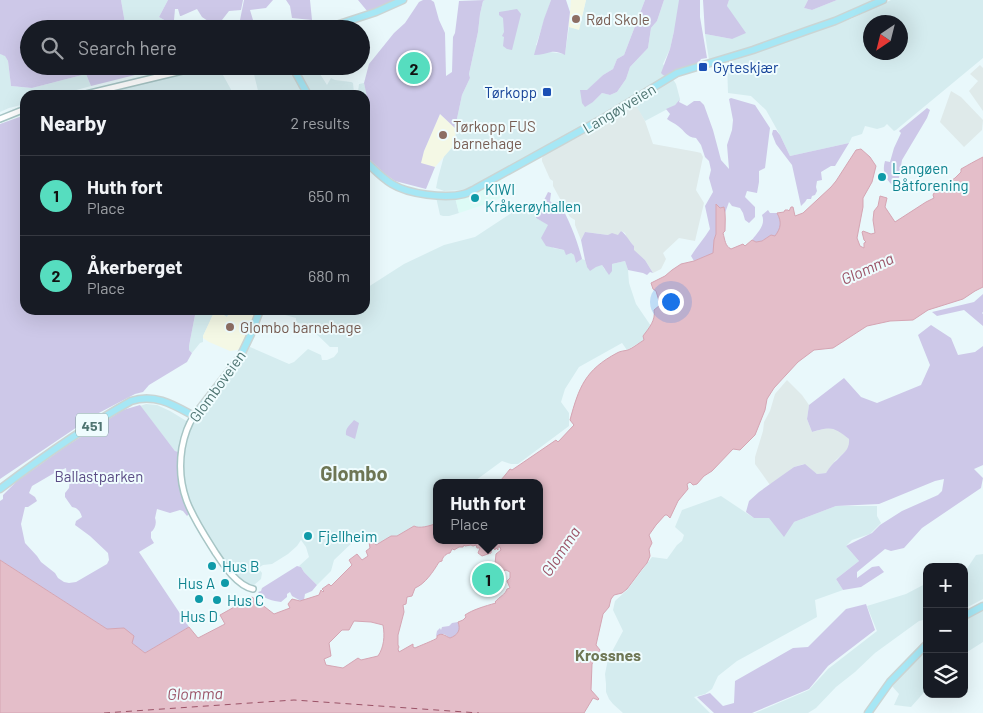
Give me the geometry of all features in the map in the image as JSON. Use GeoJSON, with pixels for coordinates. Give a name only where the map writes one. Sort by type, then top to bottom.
{"type":"FeatureCollection","features":[{"type":"Feature","properties":{"kind":"main road"},"geometry":{"type":"LineString","coordinates":[[352,20],[403,0]]}},
{"type":"Feature","properties":{"kind":"main road","name":"Langøyveien"},"geometry":{"type":"LineString","coordinates":[[370,166],[387,181],[400,188],[440,195],[463,194],[593,124],[677,73],[835,21],[883,0]]}},
{"type":"Feature","properties":{"kind":"main road"},"geometry":{"type":"LineString","coordinates":[[297,75],[305,90]]}},
{"type":"Feature","properties":{"kind":"main road","name":"Glomboveien"},"geometry":{"type":"LineString","coordinates":[[194,416],[240,357],[258,315]]}},
{"type":"Feature","properties":{"kind":"main road","name":"451"},"geometry":{"type":"LineString","coordinates":[[0,489],[69,439],[131,401],[139,398],[161,400],[194,416]]}},
{"type":"Feature","properties":{"kind":"main road"},"geometry":{"type":"LineString","coordinates":[[968,614],[983,606]]}},
{"type":"Feature","properties":{"kind":"main road"},"geometry":{"type":"LineString","coordinates":[[868,713],[890,682],[923,648]]}},
{"type":"Feature","properties":{"kind":"street"},"geometry":{"type":"LineString","coordinates":[[103,90],[165,75]]}},
{"type":"Feature","properties":{"kind":"street"},"geometry":{"type":"LineString","coordinates":[[0,119],[20,112]]}},
{"type":"Feature","properties":{"kind":"street","name":"Glomboveien"},"geometry":{"type":"LineString","coordinates":[[194,416],[186,431],[182,452],[180,475],[184,495],[196,521],[224,566],[244,586],[253,589]]}},
{"type":"Feature","properties":{"kind":"shaded area"},"geometry":{"type":"Polygon","coordinates":[[[121,0],[168,0],[159,17],[164,20],[124,20],[121,0]]]}},
{"type":"Feature","properties":{"kind":"shaded area"},"geometry":{"type":"Polygon","coordinates":[[[551,0],[536,45],[550,52],[565,54],[569,27],[579,29],[586,0],[645,0],[624,55],[617,59],[613,69],[603,75],[587,91],[593,102],[602,93],[610,95],[617,92],[626,79],[630,67],[648,48],[651,28],[657,21],[664,0],[689,0],[674,31],[670,49],[663,64],[676,84],[680,99],[675,105],[645,121],[635,105],[617,108],[466,190],[444,191],[436,188],[444,156],[456,143],[455,128],[462,95],[470,78],[469,74],[480,14],[483,1],[551,0]]]}},
{"type":"Feature","properties":{"kind":"shaded area","name":"Rød Skole"},"geometry":{"type":"Polygon","coordinates":[[[571,0],[586,0],[579,30],[569,27],[571,0]]]}},
{"type":"Feature","properties":{"kind":"shaded area"},"geometry":{"type":"Polygon","coordinates":[[[729,0],[808,0],[804,8],[812,10],[837,0],[880,0],[830,21],[759,46],[709,60],[705,34],[732,39],[727,6],[729,0]]]}},
{"type":"Feature","properties":{"kind":"shaded area"},"geometry":{"type":"Polygon","coordinates":[[[891,0],[983,0],[983,58],[896,130],[894,131],[887,124],[877,129],[865,126],[862,134],[852,137],[849,143],[790,156],[766,110],[751,96],[728,93],[727,63],[851,19],[891,0]]]}},
{"type":"Feature","properties":{"kind":"shaded area"},"geometry":{"type":"Polygon","coordinates":[[[0,54],[5,55],[8,61],[11,86],[32,88],[86,75],[91,86],[76,90],[20,90],[20,105],[0,112],[0,54]]]}},
{"type":"Feature","properties":{"kind":"shaded area"},"geometry":{"type":"Polygon","coordinates":[[[980,65],[983,68],[983,111],[969,91],[978,81],[970,74],[980,65]]]}},
{"type":"Feature","properties":{"kind":"shaded area"},"geometry":{"type":"Polygon","coordinates":[[[177,75],[223,75],[231,90],[115,90],[177,75]]]}},
{"type":"Feature","properties":{"kind":"shaded area"},"geometry":{"type":"Polygon","coordinates":[[[254,75],[321,75],[327,85],[331,78],[353,83],[354,90],[258,90],[254,75]]]}},
{"type":"Feature","properties":{"kind":"shaded area"},"geometry":{"type":"Polygon","coordinates":[[[364,83],[366,90],[358,90],[359,84],[364,83]]]}},
{"type":"Feature","properties":{"kind":"shaded area"},"geometry":{"type":"Polygon","coordinates":[[[951,91],[961,97],[983,120],[982,130],[964,147],[940,122],[951,91]]]}},
{"type":"Feature","properties":{"kind":"shaded area"},"geometry":{"type":"Polygon","coordinates":[[[636,105],[645,121],[653,144],[701,153],[703,157],[696,190],[704,203],[695,241],[679,238],[663,253],[666,259],[661,269],[653,273],[645,260],[633,250],[634,246],[625,233],[621,231],[619,235],[585,232],[581,240],[575,220],[570,217],[542,161],[544,155],[636,105]]]}},
{"type":"Feature","properties":{"kind":"shaded area","name":"Tørkopp FUS barnehage"},"geometry":{"type":"Polygon","coordinates":[[[440,114],[455,128],[456,143],[435,167],[420,163],[440,114]]]}},
{"type":"Feature","properties":{"kind":"shaded area"},"geometry":{"type":"Polygon","coordinates":[[[501,180],[505,196],[459,213],[455,197],[485,189],[501,180]]]}},
{"type":"Feature","properties":{"kind":"shaded area"},"geometry":{"type":"Polygon","coordinates":[[[436,197],[455,197],[459,213],[449,216],[440,215],[436,197]]]}},
{"type":"Feature","properties":{"kind":"shaded area"},"geometry":{"type":"Polygon","coordinates":[[[528,202],[534,206],[536,218],[549,225],[553,248],[571,253],[574,255],[576,263],[582,259],[585,260],[587,267],[602,265],[605,270],[612,264],[625,261],[629,283],[636,304],[651,326],[643,336],[644,340],[627,350],[622,343],[579,367],[565,389],[561,402],[569,413],[569,426],[518,464],[502,461],[477,479],[433,479],[433,525],[417,528],[414,526],[376,545],[371,540],[369,542],[364,538],[356,539],[334,560],[331,571],[317,585],[299,566],[309,557],[306,547],[301,540],[288,554],[272,564],[263,565],[258,568],[262,573],[261,579],[254,585],[245,583],[225,564],[190,506],[183,483],[183,453],[175,451],[140,406],[146,404],[157,405],[193,425],[250,347],[289,364],[294,362],[308,349],[321,355],[322,360],[334,357],[338,352],[338,347],[330,347],[306,324],[298,323],[296,318],[285,315],[370,315],[370,286],[404,264],[444,245],[475,237],[528,202]]]}},
{"type":"Feature","properties":{"kind":"shaded area"},"geometry":{"type":"Polygon","coordinates":[[[195,315],[213,315],[203,336],[203,342],[192,353],[189,350],[195,315]]]}},
{"type":"Feature","properties":{"kind":"shaded area","name":"Glombo barnehage"},"geometry":{"type":"Polygon","coordinates":[[[213,315],[224,315],[227,317],[228,315],[256,316],[243,346],[237,350],[230,351],[209,342],[203,336],[213,315]]]}},
{"type":"Feature","properties":{"kind":"shaded area"},"geometry":{"type":"Polygon","coordinates":[[[787,380],[809,405],[807,419],[812,432],[827,428],[838,430],[849,439],[850,444],[847,450],[826,473],[817,474],[804,464],[794,467],[770,485],[755,464],[755,457],[764,422],[770,411],[775,394],[787,380]]]}},
{"type":"Feature","properties":{"kind":"shaded area"},"geometry":{"type":"Polygon","coordinates":[[[721,496],[754,518],[794,522],[836,506],[877,506],[877,516],[881,523],[870,534],[852,540],[846,546],[859,561],[836,579],[843,590],[815,600],[817,617],[737,661],[718,676],[712,689],[705,694],[694,697],[710,713],[623,713],[613,704],[606,692],[605,674],[608,659],[623,631],[613,610],[615,601],[627,590],[652,557],[667,559],[682,541],[684,535],[675,527],[682,510],[721,496]]]}},
{"type":"Feature","properties":{"kind":"shaded area"},"geometry":{"type":"Polygon","coordinates":[[[983,554],[983,599],[968,607],[968,567],[976,555],[983,554]]]}},
{"type":"Feature","properties":{"kind":"shaded area"},"geometry":{"type":"Polygon","coordinates":[[[923,585],[923,620],[875,653],[836,687],[816,708],[808,713],[755,713],[809,690],[828,669],[877,631],[867,606],[906,594],[923,585]]]}},
{"type":"Feature","properties":{"kind":"shaded area"},"geometry":{"type":"Polygon","coordinates":[[[983,608],[983,642],[968,651],[968,616],[983,608]]]}},
{"type":"Feature","properties":{"kind":"shaded area"},"geometry":{"type":"Polygon","coordinates":[[[923,651],[923,694],[911,707],[894,705],[899,694],[891,685],[923,651]]]}},
{"type":"Feature","properties":{"kind":"green space"},"geometry":{"type":"Polygon","coordinates":[[[0,0],[121,0],[124,20],[20,20],[20,75],[82,75],[32,88],[11,86],[8,61],[5,56],[0,54],[0,0]]]}},
{"type":"Feature","properties":{"kind":"green space"},"geometry":{"type":"Polygon","coordinates":[[[168,0],[243,0],[241,10],[229,11],[222,20],[206,20],[197,9],[180,16],[178,9],[175,9],[174,20],[164,20],[159,17],[168,0]]]}},
{"type":"Feature","properties":{"kind":"green space"},"geometry":{"type":"Polygon","coordinates":[[[244,0],[273,0],[266,8],[250,10],[253,20],[240,20],[244,0]]]}},
{"type":"Feature","properties":{"kind":"green space"},"geometry":{"type":"Polygon","coordinates":[[[286,0],[310,0],[312,20],[292,18],[290,6],[286,0]]]}},
{"type":"Feature","properties":{"kind":"green space"},"geometry":{"type":"Polygon","coordinates":[[[358,0],[397,0],[368,12],[358,0]]]}},
{"type":"Feature","properties":{"kind":"green space"},"geometry":{"type":"Polygon","coordinates":[[[431,0],[434,2],[445,33],[446,76],[452,72],[453,37],[459,1],[485,0],[483,1],[480,14],[469,74],[470,78],[462,95],[455,128],[440,114],[424,151],[421,163],[435,167],[426,189],[395,181],[370,160],[370,90],[366,90],[364,83],[366,75],[370,75],[370,63],[394,33],[405,23],[419,2],[431,0]]]}},
{"type":"Feature","properties":{"kind":"green space"},"geometry":{"type":"Polygon","coordinates":[[[551,0],[566,0],[570,12],[565,55],[553,52],[534,55],[544,19],[551,0]]]}},
{"type":"Feature","properties":{"kind":"green space"},"geometry":{"type":"Polygon","coordinates":[[[645,0],[664,0],[657,21],[651,28],[648,48],[630,67],[626,79],[617,92],[610,95],[602,93],[585,107],[582,103],[580,90],[587,90],[603,75],[613,69],[617,59],[624,55],[645,0]]]}},
{"type":"Feature","properties":{"kind":"green space"},"geometry":{"type":"Polygon","coordinates":[[[679,0],[700,0],[700,17],[707,58],[701,59],[698,64],[667,77],[661,73],[670,49],[679,0]]]}},
{"type":"Feature","properties":{"kind":"green space"},"geometry":{"type":"Polygon","coordinates":[[[703,0],[729,0],[727,6],[746,33],[732,39],[705,34],[703,0]]]}},
{"type":"Feature","properties":{"kind":"green space"},"geometry":{"type":"Polygon","coordinates":[[[808,0],[837,0],[812,10],[804,8],[808,0]]]}},
{"type":"Feature","properties":{"kind":"green space"},"geometry":{"type":"Polygon","coordinates":[[[517,9],[521,14],[512,50],[503,46],[503,18],[499,15],[499,12],[517,9]]]}},
{"type":"Feature","properties":{"kind":"green space"},"geometry":{"type":"Polygon","coordinates":[[[86,75],[135,75],[91,86],[86,75]]]}},
{"type":"Feature","properties":{"kind":"green space"},"geometry":{"type":"Polygon","coordinates":[[[680,99],[679,102],[687,106],[694,101],[700,101],[704,105],[713,130],[721,160],[729,169],[727,145],[733,120],[729,99],[755,105],[770,128],[765,168],[759,171],[757,193],[747,191],[745,197],[755,207],[755,217],[749,223],[745,220],[740,208],[732,206],[729,202],[725,213],[724,207],[720,208],[716,204],[714,253],[694,261],[691,256],[710,229],[705,206],[713,192],[709,178],[711,170],[709,161],[705,157],[701,145],[696,138],[688,135],[667,119],[670,114],[666,109],[675,105],[680,99]]]}},
{"type":"Feature","properties":{"kind":"green space"},"geometry":{"type":"Polygon","coordinates":[[[927,108],[930,110],[927,118],[902,160],[899,178],[892,185],[885,174],[885,161],[890,162],[901,133],[899,131],[927,108]]]}},
{"type":"Feature","properties":{"kind":"green space"},"geometry":{"type":"Polygon","coordinates":[[[20,117],[20,315],[195,315],[189,346],[189,350],[192,353],[187,362],[149,385],[143,392],[135,394],[95,415],[0,479],[0,124],[20,117]]]}},
{"type":"Feature","properties":{"kind":"green space"},"geometry":{"type":"Polygon","coordinates":[[[773,130],[776,130],[780,135],[790,156],[849,143],[835,166],[831,166],[821,172],[822,180],[817,181],[815,195],[811,199],[807,199],[801,206],[792,165],[776,144],[772,134],[773,130]]]}},
{"type":"Feature","properties":{"kind":"green space"},"geometry":{"type":"Polygon","coordinates":[[[548,192],[551,193],[550,201],[552,203],[559,202],[578,244],[582,259],[576,263],[574,255],[571,253],[566,255],[564,250],[546,246],[541,238],[548,225],[536,218],[536,216],[548,192]]]}},
{"type":"Feature","properties":{"kind":"green space"},"geometry":{"type":"Polygon","coordinates":[[[768,210],[770,213],[777,213],[781,218],[780,230],[775,236],[771,235],[762,241],[756,242],[752,240],[762,225],[762,215],[768,210]]]}},
{"type":"Feature","properties":{"kind":"green space"},"geometry":{"type":"Polygon","coordinates":[[[621,231],[634,246],[634,250],[645,260],[653,273],[650,272],[647,275],[628,270],[625,261],[612,264],[612,271],[609,275],[602,265],[590,271],[587,267],[581,240],[585,232],[618,235],[621,231]]]}},
{"type":"Feature","properties":{"kind":"green space"},"geometry":{"type":"Polygon","coordinates":[[[983,294],[983,326],[964,310],[937,316],[932,312],[974,302],[983,294]]]}},
{"type":"Feature","properties":{"kind":"green space"},"geometry":{"type":"Polygon","coordinates":[[[931,325],[951,338],[958,355],[975,352],[983,346],[983,465],[974,469],[983,478],[981,488],[922,528],[904,548],[891,551],[885,549],[857,572],[857,578],[872,567],[879,566],[884,572],[861,587],[843,590],[836,579],[859,561],[846,546],[872,533],[880,525],[902,511],[938,495],[942,491],[944,479],[879,504],[836,506],[794,522],[784,537],[769,518],[754,518],[746,512],[749,501],[794,467],[805,464],[817,474],[826,473],[846,451],[849,439],[840,432],[828,428],[812,432],[807,419],[809,405],[844,378],[861,397],[877,403],[921,385],[930,365],[918,335],[931,325]]]}},
{"type":"Feature","properties":{"kind":"green space","name":"Ballastparken"},"geometry":{"type":"Polygon","coordinates":[[[140,405],[175,451],[179,452],[178,469],[180,484],[189,514],[187,516],[180,510],[170,513],[157,509],[155,526],[151,532],[151,538],[154,543],[139,552],[189,627],[145,653],[132,643],[124,628],[107,629],[0,560],[0,501],[3,499],[3,495],[17,481],[65,447],[123,410],[140,405]],[[66,468],[32,486],[29,493],[37,501],[25,507],[21,524],[25,543],[58,578],[69,583],[76,582],[107,564],[109,560],[108,553],[75,525],[76,521],[82,517],[65,497],[70,479],[67,476],[66,468]]]}},
{"type":"Feature","properties":{"kind":"green space"},"geometry":{"type":"Polygon","coordinates":[[[354,420],[359,423],[355,439],[346,435],[347,428],[354,420]]]}},
{"type":"Feature","properties":{"kind":"green space"},"geometry":{"type":"Polygon","coordinates":[[[297,566],[301,567],[317,585],[312,591],[305,594],[304,600],[301,601],[292,596],[290,592],[281,602],[278,602],[266,598],[258,592],[262,588],[297,566]]]}},
{"type":"Feature","properties":{"kind":"green space"},"geometry":{"type":"Polygon","coordinates":[[[866,604],[875,630],[828,666],[809,689],[752,713],[714,713],[697,697],[710,693],[723,706],[734,703],[735,681],[793,648],[808,647],[846,609],[866,604]]]}},
{"type":"Feature","properties":{"kind":"green space"},"geometry":{"type":"Polygon","coordinates":[[[458,622],[459,630],[455,635],[450,638],[444,634],[436,636],[440,628],[441,630],[442,627],[458,622]]]}},
{"type":"Feature","properties":{"kind":"water","name":"Glomma"},"geometry":{"type":"Polygon","coordinates":[[[861,149],[876,166],[872,182],[863,198],[857,238],[860,246],[864,248],[864,243],[866,242],[862,232],[875,233],[874,211],[878,206],[880,196],[887,198],[885,207],[895,222],[934,198],[934,193],[955,178],[961,172],[961,169],[983,157],[983,287],[963,299],[928,310],[913,320],[890,321],[867,326],[833,348],[814,350],[798,362],[774,388],[767,399],[765,410],[755,435],[740,450],[733,449],[697,484],[693,485],[690,482],[687,484],[688,489],[678,501],[670,518],[665,515],[649,535],[652,543],[647,563],[627,589],[622,593],[614,595],[609,607],[603,614],[596,645],[600,650],[592,664],[591,690],[599,699],[593,698],[584,713],[0,713],[0,560],[107,629],[124,628],[134,636],[132,643],[145,653],[189,627],[198,638],[225,624],[220,615],[252,597],[274,614],[290,608],[288,604],[292,599],[300,601],[319,595],[321,590],[324,591],[322,589],[329,584],[331,586],[352,565],[349,560],[357,554],[362,560],[368,556],[366,551],[370,548],[369,542],[371,540],[376,545],[414,526],[422,527],[433,524],[433,544],[543,544],[543,479],[501,479],[510,469],[512,470],[556,440],[558,442],[574,425],[570,420],[580,389],[597,366],[618,352],[630,349],[644,340],[643,336],[653,321],[654,310],[665,301],[664,298],[659,301],[651,283],[665,276],[681,264],[713,253],[716,234],[716,204],[720,208],[724,207],[725,231],[723,233],[726,244],[731,249],[743,244],[745,246],[752,240],[756,242],[762,241],[771,235],[775,236],[780,225],[777,213],[784,212],[785,210],[789,211],[793,207],[795,216],[803,213],[836,181],[856,150],[861,149]],[[476,545],[452,549],[450,553],[446,554],[425,581],[415,588],[412,596],[407,597],[406,604],[403,605],[404,612],[398,635],[399,652],[413,644],[415,648],[427,643],[436,639],[440,634],[450,638],[453,637],[459,630],[458,622],[466,617],[465,615],[496,603],[507,589],[510,588],[507,581],[510,578],[510,572],[501,570],[495,564],[496,554],[501,550],[500,547],[498,547],[498,550],[496,548],[495,550],[493,548],[495,548],[494,545],[492,545],[491,553],[482,556],[478,553],[480,548],[477,548],[476,545]],[[354,621],[349,630],[342,630],[329,643],[331,656],[324,659],[326,665],[343,668],[358,658],[361,660],[378,656],[384,641],[383,625],[354,621]]]}},
{"type":"Feature","properties":{"kind":"ferry route"},"geometry":{"type":"LineString","coordinates":[[104,713],[294,700],[479,713]]}},
{"type":"Feature","properties":{"kind":"place","name":"Rød Skole"},"geometry":{"type":"Point","coordinates":[576,19]}},
{"type":"Feature","properties":{"kind":"place","name":"Gyteskjær"},"geometry":{"type":"Point","coordinates":[703,67]}},
{"type":"Feature","properties":{"kind":"place","name":"Åkerberget"},"geometry":{"type":"Point","coordinates":[414,68]}},
{"type":"Feature","properties":{"kind":"place","name":"Tørkopp"},"geometry":{"type":"Point","coordinates":[547,92]}},
{"type":"Feature","properties":{"kind":"place","name":"Tørkopp FUS barnehage"},"geometry":{"type":"Point","coordinates":[443,135]}},
{"type":"Feature","properties":{"kind":"place","name":"Langøen Båtforening"},"geometry":{"type":"Point","coordinates":[882,177]}},
{"type":"Feature","properties":{"kind":"place","name":"KIWI Kråkerøyhallen"},"geometry":{"type":"Point","coordinates":[475,198]}},
{"type":"Feature","properties":{"kind":"place","name":"Glombo barnehage"},"geometry":{"type":"Point","coordinates":[230,327]}},
{"type":"Feature","properties":{"kind":"place","name":"Fjellheim"},"geometry":{"type":"Point","coordinates":[308,536]}},
{"type":"Feature","properties":{"kind":"place","name":"Hus B"},"geometry":{"type":"Point","coordinates":[212,566]}},
{"type":"Feature","properties":{"kind":"place","name":"Huth fort"},"geometry":{"type":"Point","coordinates":[488,579]}},
{"type":"Feature","properties":{"kind":"place","name":"Hus A"},"geometry":{"type":"Point","coordinates":[225,583]}},
{"type":"Feature","properties":{"kind":"place","name":"Hus D"},"geometry":{"type":"Point","coordinates":[199,599]}},
{"type":"Feature","properties":{"kind":"place","name":"Hus C"},"geometry":{"type":"Point","coordinates":[217,600]}},
{"type":"Feature","properties":{"kind":"district","name":"Glombo"},"geometry":{"type":"Point","coordinates":[354,473]}},
{"type":"Feature","properties":{"kind":"district","name":"Krossnes"},"geometry":{"type":"Point","coordinates":[608,654]}}]}
